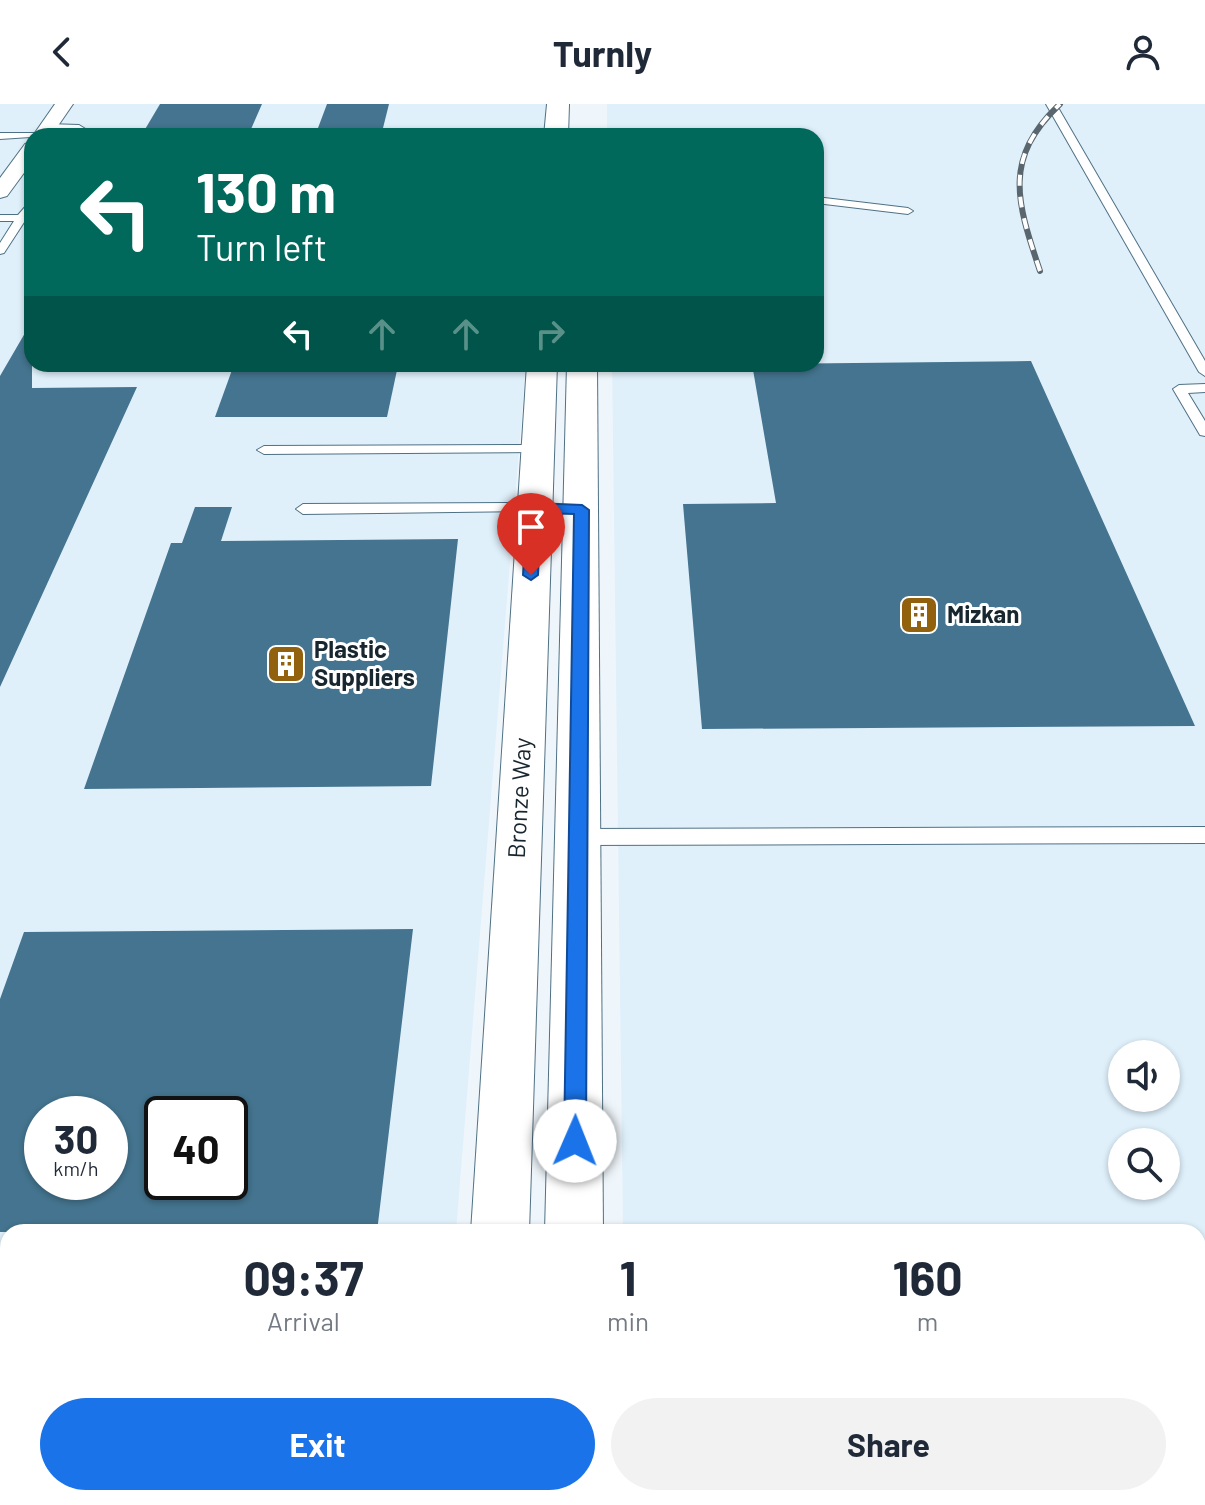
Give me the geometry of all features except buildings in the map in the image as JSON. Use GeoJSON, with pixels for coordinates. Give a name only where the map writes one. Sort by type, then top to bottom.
{"type":"FeatureCollection","features":[{"type":"Feature","properties":{"kind":"street"},"geometry":{"type":"LineString","coordinates":[[47,128],[64,104]]}},
{"type":"Feature","properties":{"kind":"street"},"geometry":{"type":"LineString","coordinates":[[556,128],[558,104]]}},
{"type":"Feature","properties":{"kind":"street"},"geometry":{"type":"LineString","coordinates":[[4,181],[24,157]]}},
{"type":"Feature","properties":{"kind":"street","name":"Bronze Way"},"geometry":{"type":"LineString","coordinates":[[500,1224],[542,372]]}},
{"type":"Feature","properties":{"kind":"street"},"geometry":{"type":"LineString","coordinates":[[574,1224],[582,372]]}},
{"type":"Feature","properties":{"kind":"street"},"geometry":{"type":"LineString","coordinates":[[534,508],[582,510]]}},
{"type":"Feature","properties":{"kind":"lane"},"geometry":{"type":"LineString","coordinates":[[1051,104],[1205,372]]}},
{"type":"Feature","properties":{"kind":"lane"},"geometry":{"type":"LineString","coordinates":[[0,136],[24,140]]}},
{"type":"Feature","properties":{"kind":"lane"},"geometry":{"type":"LineString","coordinates":[[824,201],[908,211]]}},
{"type":"Feature","properties":{"kind":"lane"},"geometry":{"type":"LineString","coordinates":[[0,251],[24,215]]}},
{"type":"Feature","properties":{"kind":"lane"},"geometry":{"type":"LineString","coordinates":[[0,218],[22,218]]}},
{"type":"Feature","properties":{"kind":"lane"},"geometry":{"type":"LineString","coordinates":[[1205,388],[1179,389],[1205,432]]}},
{"type":"Feature","properties":{"kind":"lane"},"geometry":{"type":"LineString","coordinates":[[264,450],[537,449]]}},
{"type":"Feature","properties":{"kind":"lane"},"geometry":{"type":"LineString","coordinates":[[303,509],[534,508]]}},
{"type":"Feature","properties":{"kind":"lane"},"geometry":{"type":"LineString","coordinates":[[578,837],[1205,835]]}},
{"type":"Feature","properties":{"kind":"shaded area"},"geometry":{"type":"Polygon","coordinates":[[[0,104],[546,104],[544,128],[24,128],[24,372],[525,372],[457,1224],[0,1224],[0,104]]]}},
{"type":"Feature","properties":{"kind":"shaded area"},"geometry":{"type":"Polygon","coordinates":[[[607,104],[1205,104],[1205,1224],[623,1224],[612,372],[824,372],[824,128],[607,128],[607,104]]]}},
{"type":"Feature","properties":{"kind":"railway"},"geometry":{"type":"LineString","coordinates":[[1040,271],[1021,202],[1022,163],[1029,144],[1060,104]]}},
{"type":"Feature","properties":{"kind":"place","name":"Mizkan"},"geometry":{"type":"Point","coordinates":[919,615]}},
{"type":"Feature","properties":{"kind":"place","name":"Plastic Suppliers"},"geometry":{"type":"Point","coordinates":[286,664]}},
{"type":"Feature","properties":{"kind":"route"},"geometry":{"type":"LineString","coordinates":[[531,575],[534,508],[582,510],[575,1141]]}}]}
